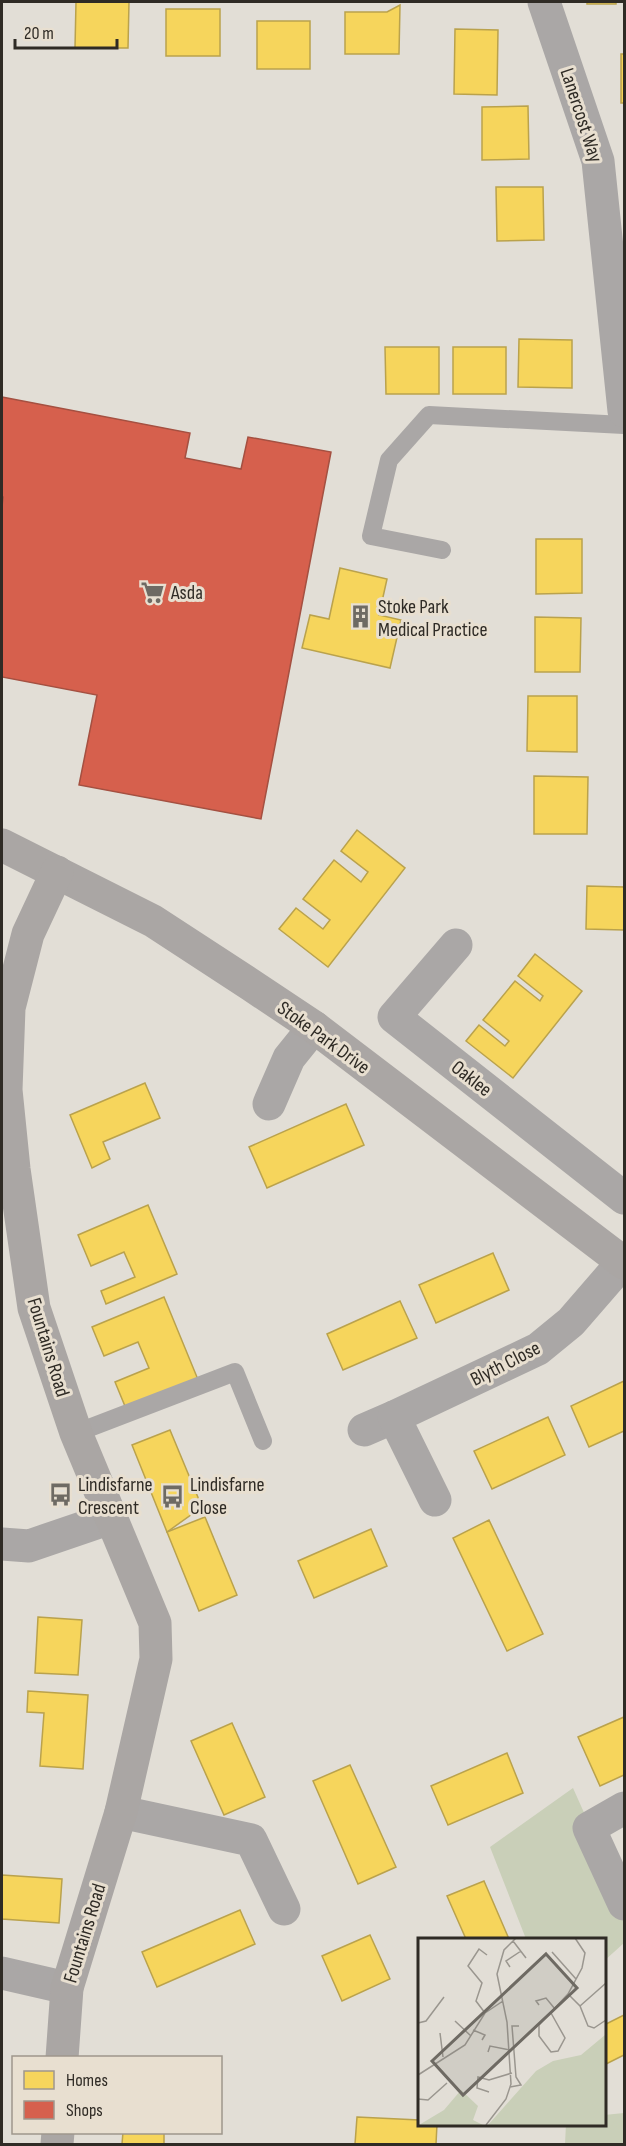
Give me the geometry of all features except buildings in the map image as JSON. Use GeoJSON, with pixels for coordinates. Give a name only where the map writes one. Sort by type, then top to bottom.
{"type":"FeatureCollection","features":[{"type":"Feature","properties":{"kind":"street","name":"Lanercost Way"},"geometry":{"type":"LineString","coordinates":[[544,2],[611,160],[624,411]]}},
{"type":"Feature","properties":{"kind":"street","name":"Stoke Park Drive"},"geometry":{"type":"LineString","coordinates":[[2,845],[153,921],[314,1027],[624,1262]]}},
{"type":"Feature","properties":{"kind":"street","name":"Fountains Road"},"geometry":{"type":"LineString","coordinates":[[57,872],[28,934],[9,1008],[6,1090],[8,1169],[34,1308],[76,1433],[155,1623],[156,1650],[142,1726],[121,1812],[67,1988],[62,2056]]}},
{"type":"Feature","properties":{"kind":"street","name":"Oaklee"},"geometry":{"type":"LineString","coordinates":[[456,945],[394,1017],[624,1198]]}},
{"type":"Feature","properties":{"kind":"street"},"geometry":{"type":"LineString","coordinates":[[269,1104],[289,1058],[314,1027]]}},
{"type":"Feature","properties":{"kind":"street","name":"Blyth Close"},"geometry":{"type":"LineString","coordinates":[[364,1430],[538,1349],[571,1322],[624,1262]]}},
{"type":"Feature","properties":{"kind":"street"},"geometry":{"type":"LineString","coordinates":[[394,1417],[435,1500]]}},
{"type":"Feature","properties":{"kind":"street"},"geometry":{"type":"LineString","coordinates":[[2,1544],[29,1546],[111,1518]]}},
{"type":"Feature","properties":{"kind":"street"},"geometry":{"type":"LineString","coordinates":[[624,1808],[589,1828],[624,1904]]}},
{"type":"Feature","properties":{"kind":"street"},"geometry":{"type":"LineString","coordinates":[[121,1812],[251,1840],[284,1909]]}},
{"type":"Feature","properties":{"kind":"street"},"geometry":{"type":"LineString","coordinates":[[2,1972],[67,1988]]}},
{"type":"Feature","properties":{"kind":"lane"},"geometry":{"type":"LineString","coordinates":[[442,550],[370,536],[389,460],[429,415],[624,425]]}},
{"type":"Feature","properties":{"kind":"lane"},"geometry":{"type":"LineString","coordinates":[[76,1433],[235,1372],[263,1441]]}},
{"type":"Feature","properties":{"kind":"green space"},"geometry":{"type":"Polygon","coordinates":[[[573,1788],[624,1902],[624,1943],[605,1960],[605,1938],[526,1938],[490,1847],[573,1788]]]}},
{"type":"Feature","properties":{"kind":"green space"},"geometry":{"type":"Polygon","coordinates":[[[624,2113],[624,2144],[565,2144],[566,2125],[605,2125],[605,2115],[624,2113]]]}},
{"type":"Feature","properties":{"kind":"place","name":"Asda"},"geometry":{"type":"Point","coordinates":[153,592]}},
{"type":"Feature","properties":{"kind":"place","name":"Stoke Park Medical Practice"},"geometry":{"type":"Point","coordinates":[360,617]}},
{"type":"Feature","properties":{"kind":"place","name":"Lindisfarne Crescent"},"geometry":{"type":"Point","coordinates":[60,1495]}},
{"type":"Feature","properties":{"kind":"place","name":"Lindisfarne Close"},"geometry":{"type":"Point","coordinates":[172,1496]}}]}
